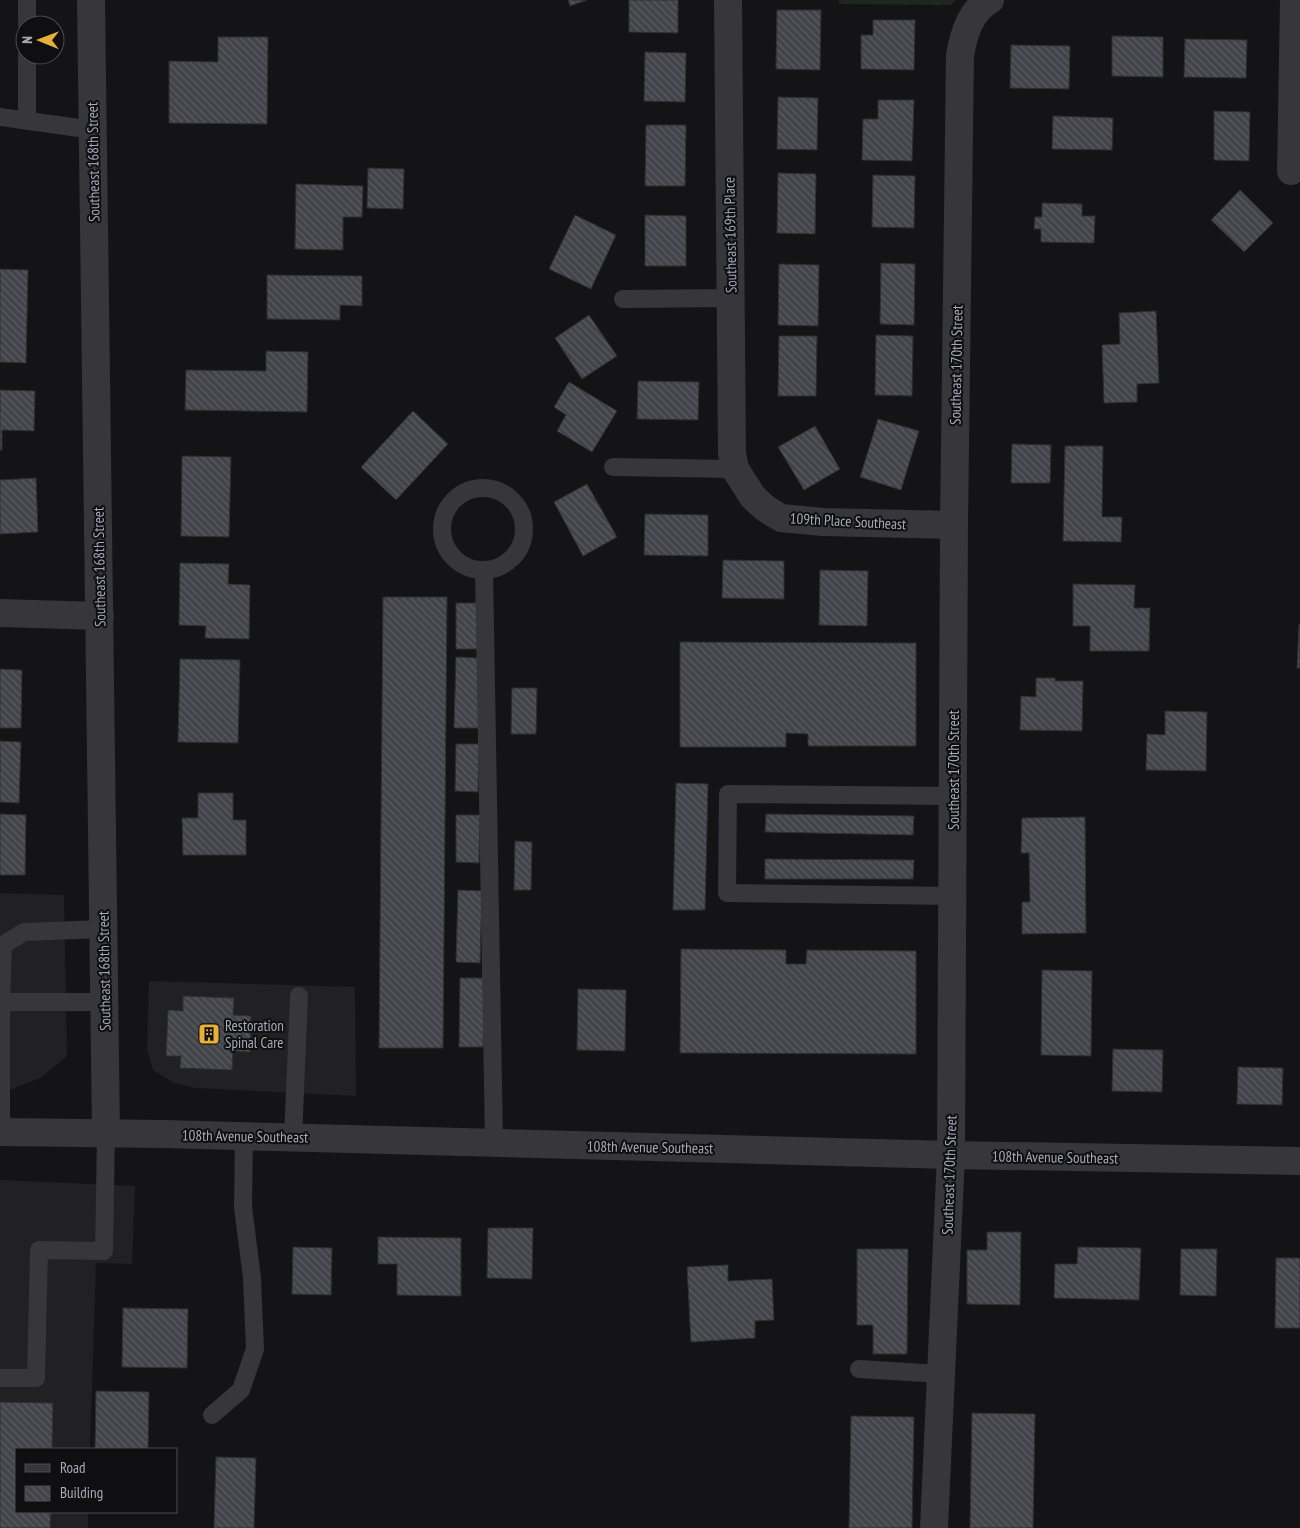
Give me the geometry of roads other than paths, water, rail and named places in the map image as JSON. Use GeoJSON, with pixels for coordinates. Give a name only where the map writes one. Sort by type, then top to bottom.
{"type":"FeatureCollection","features":[{"type":"Feature","properties":{"kind":"street","name":"Southeast 168th Street"},"geometry":{"type":"LineString","coordinates":[[91,0],[106,1133]]}},
{"type":"Feature","properties":{"kind":"street","name":"Southeast 169th Place"},"geometry":{"type":"LineString","coordinates":[[728,0],[732,452],[735,469]]}},
{"type":"Feature","properties":{"kind":"street"},"geometry":{"type":"LineString","coordinates":[[1291,171],[1294,0]]}},
{"type":"Feature","properties":{"kind":"street","name":"Southeast 170th Street"},"geometry":{"type":"LineString","coordinates":[[934,1528],[951,1155],[954,525],[960,55],[965,33],[982,7]]}},
{"type":"Feature","properties":{"kind":"street","name":"109th Place Southeast"},"geometry":{"type":"LineString","coordinates":[[735,469],[752,497],[781,518],[823,522],[954,525]]}},
{"type":"Feature","properties":{"kind":"street"},"geometry":{"type":"LineString","coordinates":[[0,613],[100,616]]}},
{"type":"Feature","properties":{"kind":"street","name":"108th Avenue Southeast"},"geometry":{"type":"LineString","coordinates":[[1,1132],[244,1136],[951,1155],[1300,1161]]}},
{"type":"Feature","properties":{"kind":"lane"},"geometry":{"type":"LineString","coordinates":[[27,0],[27,15]]}},
{"type":"Feature","properties":{"kind":"lane"},"geometry":{"type":"LineString","coordinates":[[27,65],[27,121]]}},
{"type":"Feature","properties":{"kind":"lane"},"geometry":{"type":"LineString","coordinates":[[0,117],[93,130]]}},
{"type":"Feature","properties":{"kind":"lane"},"geometry":{"type":"LineString","coordinates":[[624,299],[731,298]]}},
{"type":"Feature","properties":{"kind":"lane"},"geometry":{"type":"LineString","coordinates":[[613,467],[735,469]]}},
{"type":"Feature","properties":{"kind":"lane"},"geometry":{"type":"LineString","coordinates":[[481,488],[497,490],[510,498],[520,512],[524,527],[521,543],[512,557],[500,566],[484,570],[468,567],[454,559],[445,546],[441,530],[444,514],[452,501],[466,491],[481,488]]}},
{"type":"Feature","properties":{"kind":"lane"},"geometry":{"type":"LineString","coordinates":[[484,570],[494,1143]]}},
{"type":"Feature","properties":{"kind":"lane"},"geometry":{"type":"LineString","coordinates":[[952,896],[727,894],[727,854],[728,794],[953,796]]}},
{"type":"Feature","properties":{"kind":"lane"},"geometry":{"type":"LineString","coordinates":[[1,1132],[4,945],[24,932],[103,929]]}},
{"type":"Feature","properties":{"kind":"lane"},"geometry":{"type":"LineString","coordinates":[[293,1138],[299,996]]}},
{"type":"Feature","properties":{"kind":"lane"},"geometry":{"type":"LineString","coordinates":[[2,1002],[104,1002]]}},
{"type":"Feature","properties":{"kind":"lane"},"geometry":{"type":"LineString","coordinates":[[0,1378],[36,1378],[39,1250],[104,1251],[106,1133]]}},
{"type":"Feature","properties":{"kind":"lane"},"geometry":{"type":"LineString","coordinates":[[212,1416],[241,1390],[254,1349],[252,1278],[242,1207],[244,1136]]}},
{"type":"Feature","properties":{"kind":"lane"},"geometry":{"type":"LineString","coordinates":[[859,1369],[941,1374]]}},
{"type":"Feature","properties":{"kind":"place","name":"Restoration Spinal Care"},"geometry":{"type":"Point","coordinates":[209,1034]}}]}
